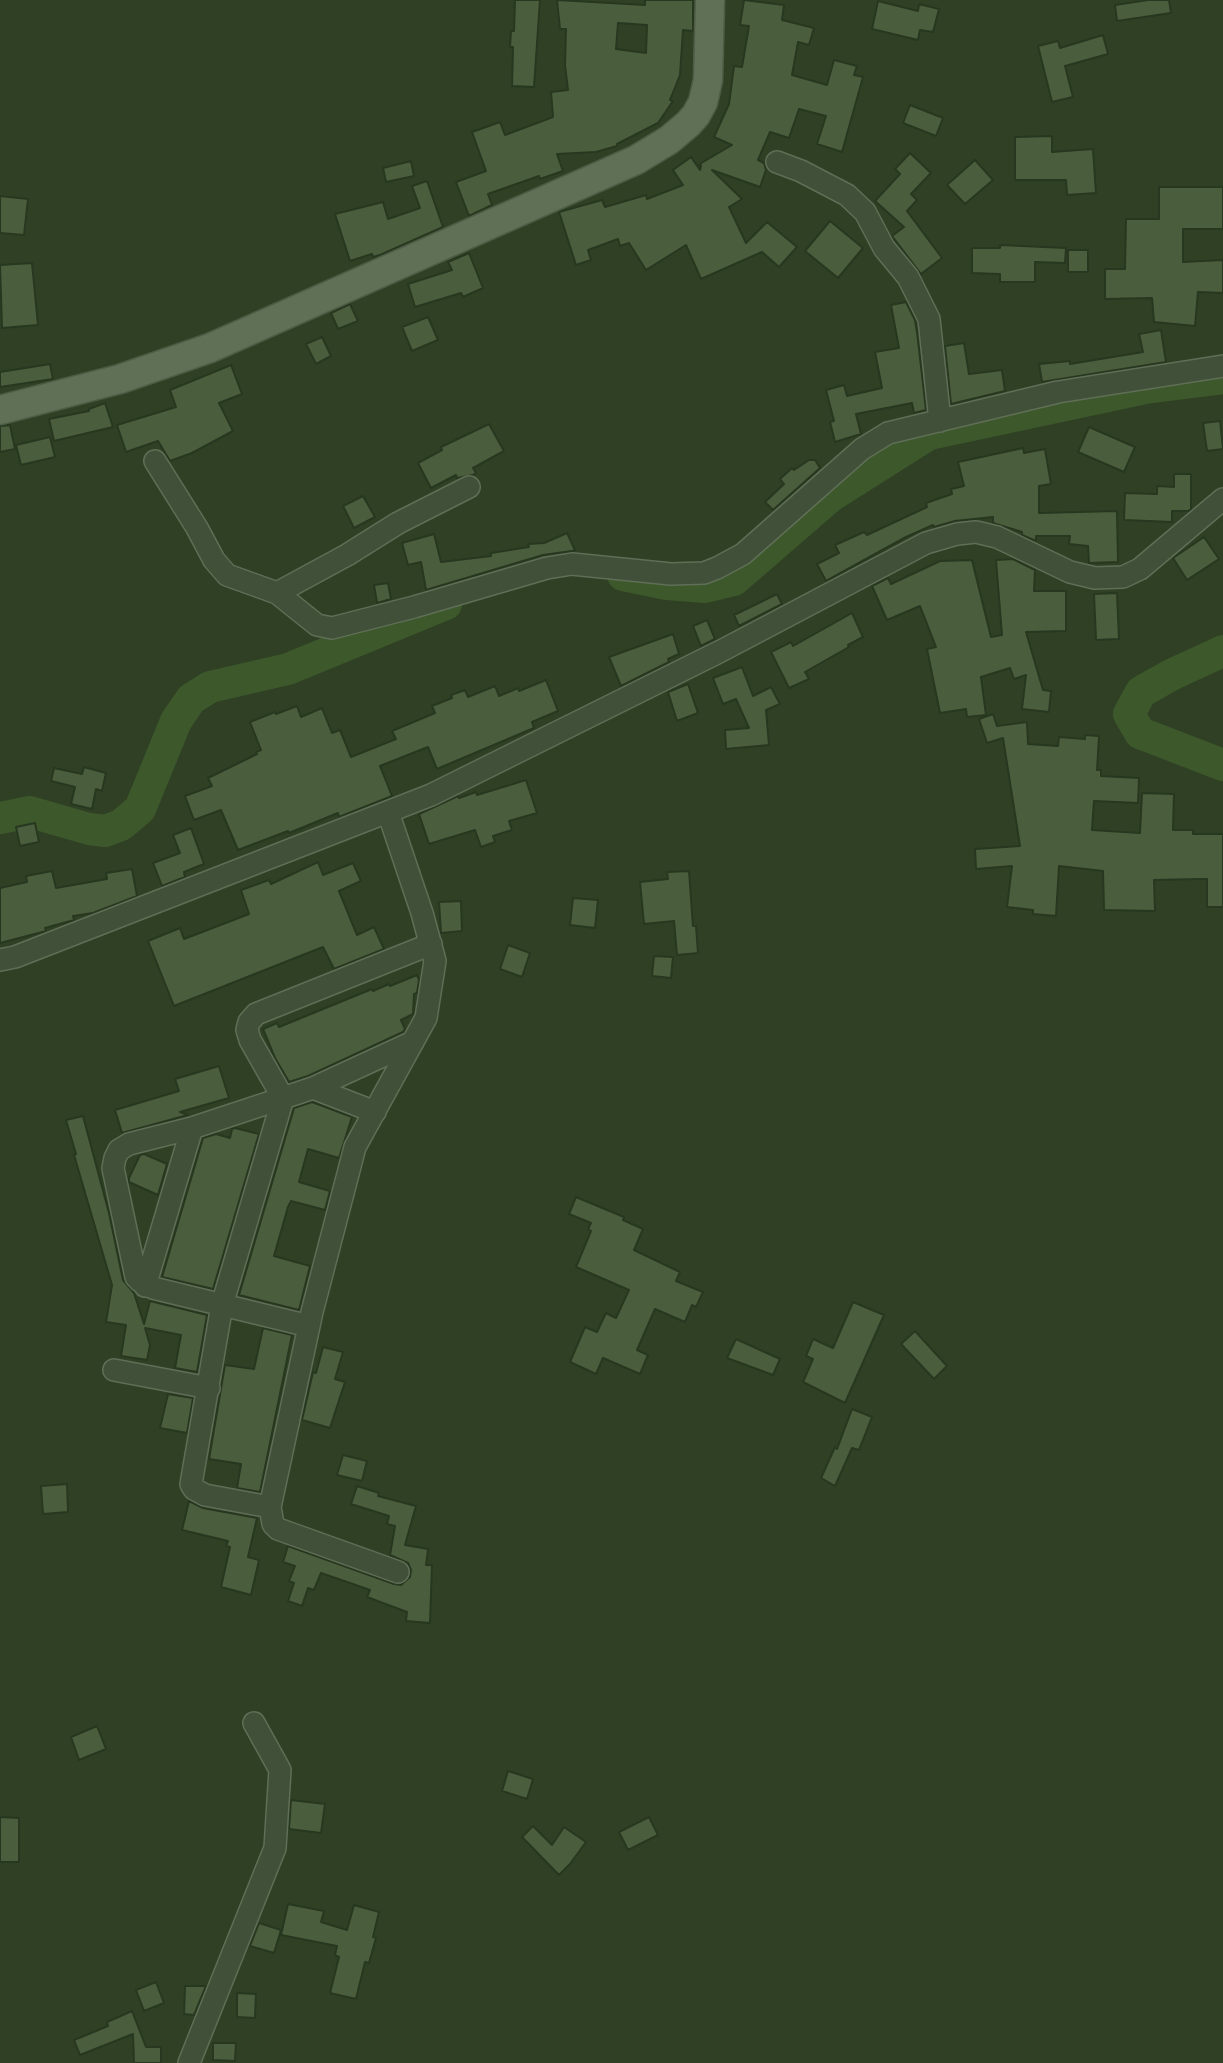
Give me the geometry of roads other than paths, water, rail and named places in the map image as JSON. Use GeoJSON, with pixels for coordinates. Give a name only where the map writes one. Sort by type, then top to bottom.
{"type":"FeatureCollection","features":[{"type":"Feature","properties":{"kind":"main road"},"geometry":{"type":"LineString","coordinates":[[0,410],[133,375],[210,348],[636,160],[669,140],[688,124],[703,102],[708,71],[710,0]]}},
{"type":"Feature","properties":{"kind":"street"},"geometry":{"type":"LineString","coordinates":[[777,162],[847,195],[865,212],[884,248],[908,277],[929,318],[940,421]]}},
{"type":"Feature","properties":{"kind":"street"},"geometry":{"type":"LineString","coordinates":[[155,461],[214,560],[228,575],[277,593],[317,625],[332,628],[547,568],[572,564],[671,574],[704,573],[743,554],[862,449],[888,433],[1058,392],[1223,366]]}},
{"type":"Feature","properties":{"kind":"street"},"geometry":{"type":"LineString","coordinates":[[277,593],[347,555],[398,523],[469,487]]}},
{"type":"Feature","properties":{"kind":"street"},"geometry":{"type":"LineString","coordinates":[[0,960],[27,952],[431,795],[709,657],[926,542],[976,532],[997,537],[1070,572],[1095,578],[1123,577],[1140,569],[1223,499]]}},
{"type":"Feature","properties":{"kind":"street"},"geometry":{"type":"LineString","coordinates":[[388,813],[435,961],[426,1018],[355,1147],[309,1326],[270,1507],[273,1524],[278,1529],[398,1572]]}},
{"type":"Feature","properties":{"kind":"street"},"geometry":{"type":"LineString","coordinates":[[270,1507],[205,1495],[194,1489],[192,1477],[222,1306],[283,1098],[250,1040],[247,1030],[249,1021],[256,1014],[431,944]]}},
{"type":"Feature","properties":{"kind":"street"},"geometry":{"type":"LineString","coordinates":[[309,1326],[145,1286],[136,1277],[113,1168],[115,1158],[119,1150],[130,1144],[192,1128],[313,1088],[413,1042]]}},
{"type":"Feature","properties":{"kind":"street"},"geometry":{"type":"LineString","coordinates":[[313,1088],[375,1112]]}},
{"type":"Feature","properties":{"kind":"street"},"geometry":{"type":"LineString","coordinates":[[145,1286],[192,1128]]}},
{"type":"Feature","properties":{"kind":"street"},"geometry":{"type":"LineString","coordinates":[[114,1370],[209,1388]]}},
{"type":"Feature","properties":{"kind":"street"},"geometry":{"type":"LineString","coordinates":[[189,2063],[275,1848],[281,1770],[254,1723]]}},
{"type":"Feature","properties":{"kind":"waterway"},"geometry":{"type":"LineString","coordinates":[[623,575],[667,584],[705,587],[734,580],[831,496],[929,434],[1145,388],[1223,378]]}},
{"type":"Feature","properties":{"kind":"waterway"},"geometry":{"type":"LineString","coordinates":[[0,818],[30,812],[89,829],[105,831],[121,825],[140,809],[176,721],[191,699],[210,687],[288,669],[446,604]]}},
{"type":"Feature","properties":{"kind":"waterway"},"geometry":{"type":"LineString","coordinates":[[1223,651],[1141,692],[1129,714],[1140,733],[1223,765]]}}]}
